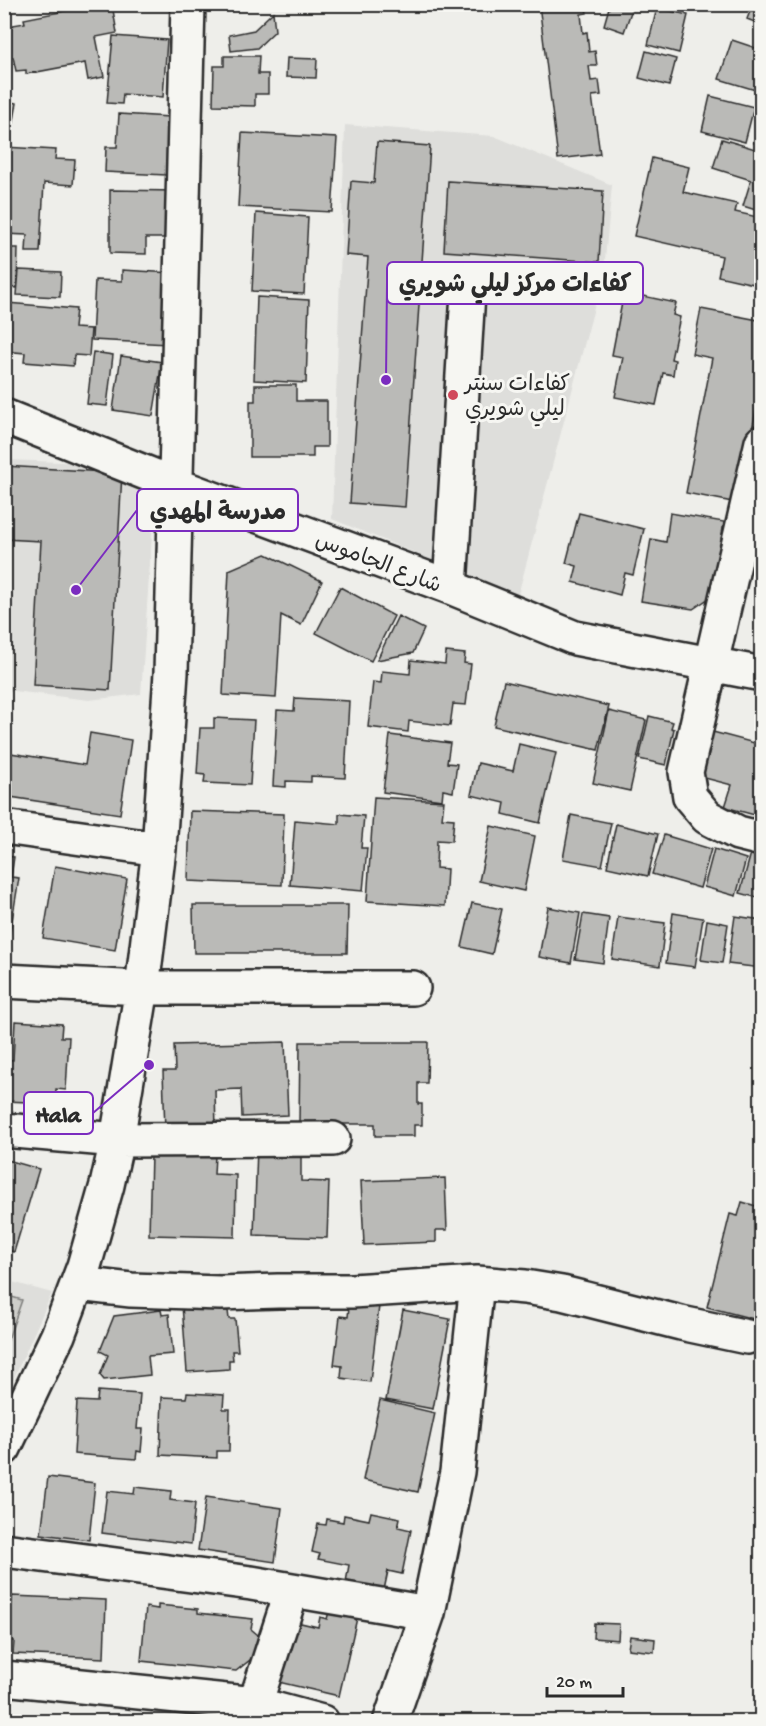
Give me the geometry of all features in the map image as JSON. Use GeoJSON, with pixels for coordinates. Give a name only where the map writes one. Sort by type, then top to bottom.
{"type":"FeatureCollection","features":[{"type":"Feature","properties":{"kind":"street"},"geometry":{"type":"LineString","coordinates":[[4,1448],[58,1335],[78,1284],[107,1185],[117,1140],[142,988],[159,849],[171,673],[188,4]]}},
{"type":"Feature","properties":{"kind":"street"},"geometry":{"type":"LineString","coordinates":[[450,587],[468,293]]}},
{"type":"Feature","properties":{"kind":"street","name":"شارع الجاموس"},"geometry":{"type":"LineString","coordinates":[[4,416],[176,485],[450,587],[575,639],[762,674]]}},
{"type":"Feature","properties":{"kind":"street"},"geometry":{"type":"LineString","coordinates":[[762,441],[687,772],[690,797],[707,817],[738,833],[762,839]]}},
{"type":"Feature","properties":{"kind":"street"},"geometry":{"type":"LineString","coordinates":[[4,827],[159,849]]}},
{"type":"Feature","properties":{"kind":"street"},"geometry":{"type":"LineString","coordinates":[[4,981],[142,988],[413,988]]}},
{"type":"Feature","properties":{"kind":"street"},"geometry":{"type":"LineString","coordinates":[[4,1130],[117,1140],[333,1139]]}},
{"type":"Feature","properties":{"kind":"street"},"geometry":{"type":"LineString","coordinates":[[78,1284],[131,1290],[220,1293],[352,1291],[477,1283],[562,1293],[747,1337]]}},
{"type":"Feature","properties":{"kind":"street"},"geometry":{"type":"LineString","coordinates":[[390,1722],[428,1613],[457,1472],[477,1283]]}},
{"type":"Feature","properties":{"kind":"street"},"geometry":{"type":"LineString","coordinates":[[4,1550],[251,1583],[428,1613]]}},
{"type":"Feature","properties":{"kind":"street"},"geometry":{"type":"LineString","coordinates":[[255,1704],[292,1590]]}},
{"type":"Feature","properties":{"kind":"street"},"geometry":{"type":"LineString","coordinates":[[4,1678],[255,1704],[322,1722]]}},
{"type":"Feature","properties":{"kind":"shaded area","name":"كفاءات سنتر ليلي شويري"},"geometry":{"type":"Polygon","coordinates":[[[345,125],[494,136],[612,185],[604,270],[518,595],[332,519],[345,125]]]}},
{"type":"Feature","properties":{"kind":"shaded area"},"geometry":{"type":"Polygon","coordinates":[[[5,460],[90,463],[155,490],[141,694],[89,700],[5,690],[5,460]]]}},
{"type":"Feature","properties":{"kind":"shaded area"},"geometry":{"type":"Polygon","coordinates":[[[5,1280],[52,1293],[5,1398],[5,1280]]]}},
{"type":"Feature","properties":{"kind":"shaded area"},"geometry":{"type":"Polygon","coordinates":[[[4,1295],[22,1300],[5,1348],[4,1295]]]}},
{"type":"Feature","properties":{"kind":"building"},"geometry":{"type":"Polygon","coordinates":[[[539,4],[585,4],[587,13],[581,14],[583,33],[587,32],[589,52],[595,51],[597,66],[589,66],[591,81],[599,80],[601,95],[592,96],[600,154],[558,159],[539,4]]]}},
{"type":"Feature","properties":{"kind":"building"},"geometry":{"type":"Polygon","coordinates":[[[610,4],[619,4],[632,9],[624,32],[604,25],[610,4]]]}},
{"type":"Feature","properties":{"kind":"building"},"geometry":{"type":"Polygon","coordinates":[[[753,4],[762,4],[762,25],[747,19],[753,4]]]}},
{"type":"Feature","properties":{"kind":"building"},"geometry":{"type":"Polygon","coordinates":[[[90,6],[91,9],[105,7],[106,11],[113,10],[117,33],[96,37],[104,77],[88,80],[85,63],[26,74],[26,70],[16,71],[13,57],[9,58],[4,33],[8,31],[7,26],[25,23],[24,19],[90,6]]]}},
{"type":"Feature","properties":{"kind":"building"},"geometry":{"type":"Polygon","coordinates":[[[657,8],[688,15],[679,53],[648,45],[657,8]]]}},
{"type":"Feature","properties":{"kind":"building"},"geometry":{"type":"Polygon","coordinates":[[[273,12],[275,31],[257,48],[231,51],[229,35],[254,30],[273,12]]]}},
{"type":"Feature","properties":{"kind":"building"},"geometry":{"type":"Polygon","coordinates":[[[113,36],[167,40],[163,97],[123,94],[122,104],[107,103],[113,36]]]}},
{"type":"Feature","properties":{"kind":"building"},"geometry":{"type":"Polygon","coordinates":[[[732,40],[762,50],[762,92],[719,79],[732,40]]]}},
{"type":"Feature","properties":{"kind":"building"},"geometry":{"type":"Polygon","coordinates":[[[646,51],[676,59],[669,86],[639,78],[646,51]]]}},
{"type":"Feature","properties":{"kind":"building"},"geometry":{"type":"Polygon","coordinates":[[[224,56],[259,56],[258,74],[268,74],[268,94],[255,94],[255,106],[213,105],[214,66],[224,66],[224,56]]]}},
{"type":"Feature","properties":{"kind":"building"},"geometry":{"type":"Polygon","coordinates":[[[287,58],[317,59],[316,78],[286,77],[287,58]]]}},
{"type":"Feature","properties":{"kind":"building"},"geometry":{"type":"Polygon","coordinates":[[[710,96],[754,107],[745,142],[702,131],[710,96]]]}},
{"type":"Feature","properties":{"kind":"building"},"geometry":{"type":"Polygon","coordinates":[[[4,101],[17,103],[10,143],[4,142],[4,101]]]}},
{"type":"Feature","properties":{"kind":"building"},"geometry":{"type":"Polygon","coordinates":[[[762,113],[762,145],[754,143],[762,113]]]}},
{"type":"Feature","properties":{"kind":"building"},"geometry":{"type":"Polygon","coordinates":[[[119,114],[170,117],[166,175],[105,172],[106,147],[117,147],[119,114]]]}},
{"type":"Feature","properties":{"kind":"building"},"geometry":{"type":"Polygon","coordinates":[[[242,133],[337,138],[332,212],[238,207],[242,133]]]}},
{"type":"Feature","properties":{"kind":"building"},"geometry":{"type":"Polygon","coordinates":[[[722,139],[762,151],[762,212],[743,206],[751,180],[713,168],[722,139]]]}},
{"type":"Feature","properties":{"kind":"building"},"geometry":{"type":"Polygon","coordinates":[[[377,142],[430,146],[405,507],[350,503],[368,257],[346,255],[351,181],[374,183],[377,142]]]}},
{"type":"Feature","properties":{"kind":"building"},"geometry":{"type":"Polygon","coordinates":[[[4,147],[56,150],[55,159],[75,160],[73,185],[44,183],[40,252],[26,252],[27,235],[4,234],[4,147]]]}},
{"type":"Feature","properties":{"kind":"building"},"geometry":{"type":"Polygon","coordinates":[[[652,158],[689,167],[683,192],[737,204],[735,212],[762,218],[762,268],[758,267],[754,284],[718,276],[722,256],[634,236],[652,158]]]}},
{"type":"Feature","properties":{"kind":"building"},"geometry":{"type":"Polygon","coordinates":[[[448,181],[603,191],[599,262],[444,251],[448,181]]]}},
{"type":"Feature","properties":{"kind":"building"},"geometry":{"type":"Polygon","coordinates":[[[110,190],[177,191],[177,238],[146,238],[146,254],[110,253],[110,190]]]}},
{"type":"Feature","properties":{"kind":"building"},"geometry":{"type":"Polygon","coordinates":[[[256,213],[308,217],[304,294],[252,291],[256,213]]]}},
{"type":"Feature","properties":{"kind":"building"},"geometry":{"type":"Polygon","coordinates":[[[4,248],[18,248],[17,288],[4,287],[4,248]]]}},
{"type":"Feature","properties":{"kind":"building"},"geometry":{"type":"Polygon","coordinates":[[[19,270],[61,272],[60,297],[17,295],[19,270]]]}},
{"type":"Feature","properties":{"kind":"building"},"geometry":{"type":"Polygon","coordinates":[[[122,270],[172,273],[168,344],[92,340],[95,280],[122,281],[122,270]]]}},
{"type":"Feature","properties":{"kind":"building"},"geometry":{"type":"Polygon","coordinates":[[[624,292],[676,303],[673,315],[680,317],[671,359],[675,360],[673,375],[663,373],[656,405],[615,397],[623,357],[612,355],[624,292]]]}},
{"type":"Feature","properties":{"kind":"building"},"geometry":{"type":"Polygon","coordinates":[[[257,297],[309,300],[306,383],[254,380],[257,297]]]}},
{"type":"Feature","properties":{"kind":"building"},"geometry":{"type":"Polygon","coordinates":[[[7,303],[76,309],[74,328],[91,329],[89,356],[74,355],[73,366],[24,362],[25,353],[4,351],[4,316],[6,316],[7,303]]]}},
{"type":"Feature","properties":{"kind":"building"},"geometry":{"type":"Polygon","coordinates":[[[701,309],[758,320],[762,326],[762,379],[738,503],[686,493],[712,358],[692,354],[701,309]]]}},
{"type":"Feature","properties":{"kind":"building"},"geometry":{"type":"Polygon","coordinates":[[[93,352],[113,355],[107,406],[87,404],[93,352]]]}},
{"type":"Feature","properties":{"kind":"building"},"geometry":{"type":"Polygon","coordinates":[[[121,356],[162,362],[153,416],[113,410],[121,356]]]}},
{"type":"Feature","properties":{"kind":"building"},"geometry":{"type":"Polygon","coordinates":[[[255,385],[296,385],[296,401],[327,401],[327,447],[313,447],[313,457],[250,457],[250,401],[255,401],[255,385]]]}},
{"type":"Feature","properties":{"kind":"building"},"geometry":{"type":"Polygon","coordinates":[[[4,466],[122,473],[110,690],[33,685],[41,541],[4,539],[4,466]]]}},
{"type":"Feature","properties":{"kind":"building"},"geometry":{"type":"Polygon","coordinates":[[[579,513],[644,529],[633,575],[625,573],[620,595],[573,582],[577,566],[566,563],[579,513]]]}},
{"type":"Feature","properties":{"kind":"building"},"geometry":{"type":"Polygon","coordinates":[[[670,513],[724,522],[712,596],[693,609],[641,601],[651,539],[666,542],[670,513]]]}},
{"type":"Feature","properties":{"kind":"building"},"geometry":{"type":"Polygon","coordinates":[[[266,554],[322,581],[301,625],[281,615],[276,698],[223,695],[229,570],[266,554]]]}},
{"type":"Feature","properties":{"kind":"building"},"geometry":{"type":"Polygon","coordinates":[[[340,587],[394,616],[371,661],[316,633],[340,587]]]}},
{"type":"Feature","properties":{"kind":"building"},"geometry":{"type":"Polygon","coordinates":[[[398,616],[424,629],[413,653],[377,660],[398,616]]]}},
{"type":"Feature","properties":{"kind":"building"},"geometry":{"type":"Polygon","coordinates":[[[446,652],[465,654],[464,663],[471,664],[466,705],[453,704],[450,726],[409,721],[408,732],[368,727],[373,682],[381,683],[382,671],[410,674],[411,660],[445,664],[446,652]]]}},
{"type":"Feature","properties":{"kind":"building"},"geometry":{"type":"Polygon","coordinates":[[[504,681],[609,706],[598,750],[494,726],[504,681]]]}},
{"type":"Feature","properties":{"kind":"building"},"geometry":{"type":"Polygon","coordinates":[[[295,698],[349,701],[345,778],[311,776],[311,782],[286,781],[286,787],[273,786],[277,710],[294,711],[295,698]]]}},
{"type":"Feature","properties":{"kind":"building"},"geometry":{"type":"Polygon","coordinates":[[[609,711],[646,720],[630,791],[593,783],[609,711]]]}},
{"type":"Feature","properties":{"kind":"building"},"geometry":{"type":"Polygon","coordinates":[[[649,716],[673,722],[671,728],[674,729],[666,765],[639,759],[649,716]]]}},
{"type":"Feature","properties":{"kind":"building"},"geometry":{"type":"Polygon","coordinates":[[[214,718],[254,720],[250,785],[204,783],[205,775],[197,774],[200,728],[214,728],[214,718]]]}},
{"type":"Feature","properties":{"kind":"building"},"geometry":{"type":"Polygon","coordinates":[[[713,732],[762,745],[762,817],[725,807],[732,785],[701,777],[713,732]]]}},
{"type":"Feature","properties":{"kind":"building"},"geometry":{"type":"Polygon","coordinates":[[[90,733],[131,740],[120,814],[4,796],[4,752],[85,765],[90,733]]]}},
{"type":"Feature","properties":{"kind":"building"},"geometry":{"type":"Polygon","coordinates":[[[390,735],[450,743],[447,763],[457,764],[453,792],[443,790],[442,800],[383,792],[390,735]]]}},
{"type":"Feature","properties":{"kind":"building"},"geometry":{"type":"Polygon","coordinates":[[[519,744],[556,753],[540,823],[503,814],[505,803],[471,795],[478,763],[513,771],[519,744]]]}},
{"type":"Feature","properties":{"kind":"building"},"geometry":{"type":"Polygon","coordinates":[[[374,797],[444,801],[442,818],[454,819],[452,841],[437,840],[436,868],[447,869],[445,906],[367,901],[374,797]]]}},
{"type":"Feature","properties":{"kind":"building"},"geometry":{"type":"Polygon","coordinates":[[[190,811],[284,814],[282,885],[188,881],[190,811]]]}},
{"type":"Feature","properties":{"kind":"building"},"geometry":{"type":"Polygon","coordinates":[[[339,814],[364,816],[361,848],[367,848],[363,891],[290,885],[295,820],[339,824],[339,814]]]}},
{"type":"Feature","properties":{"kind":"building"},"geometry":{"type":"Polygon","coordinates":[[[571,815],[611,823],[602,866],[563,859],[571,815]]]}},
{"type":"Feature","properties":{"kind":"building"},"geometry":{"type":"Polygon","coordinates":[[[616,824],[658,834],[648,876],[607,867],[616,824]]]}},
{"type":"Feature","properties":{"kind":"building"},"geometry":{"type":"Polygon","coordinates":[[[491,826],[535,836],[524,891],[479,881],[491,826]]]}},
{"type":"Feature","properties":{"kind":"building"},"geometry":{"type":"Polygon","coordinates":[[[664,835],[711,849],[700,888],[652,874],[664,835]]]}},
{"type":"Feature","properties":{"kind":"building"},"geometry":{"type":"Polygon","coordinates":[[[714,849],[746,859],[736,896],[704,887],[714,849]]]}},
{"type":"Feature","properties":{"kind":"building"},"geometry":{"type":"Polygon","coordinates":[[[751,853],[762,856],[762,899],[740,893],[751,853]]]}},
{"type":"Feature","properties":{"kind":"building"},"geometry":{"type":"Polygon","coordinates":[[[4,856],[14,857],[11,877],[19,878],[10,933],[4,932],[4,856]]]}},
{"type":"Feature","properties":{"kind":"building"},"geometry":{"type":"Polygon","coordinates":[[[55,866],[127,879],[115,950],[43,938],[55,866]]]}},
{"type":"Feature","properties":{"kind":"building"},"geometry":{"type":"Polygon","coordinates":[[[472,903],[502,909],[492,954],[462,947],[472,903]]]}},
{"type":"Feature","properties":{"kind":"building"},"geometry":{"type":"Polygon","coordinates":[[[193,905],[348,905],[347,953],[194,953],[193,905]]]}},
{"type":"Feature","properties":{"kind":"building"},"geometry":{"type":"Polygon","coordinates":[[[548,907],[580,913],[571,963],[539,957],[548,907]]]}},
{"type":"Feature","properties":{"kind":"building"},"geometry":{"type":"Polygon","coordinates":[[[673,913],[703,918],[695,967],[666,963],[673,913]]]}},
{"type":"Feature","properties":{"kind":"building"},"geometry":{"type":"Polygon","coordinates":[[[583,914],[609,918],[603,963],[575,959],[583,914]]]}},
{"type":"Feature","properties":{"kind":"building"},"geometry":{"type":"Polygon","coordinates":[[[735,916],[762,920],[762,968],[728,964],[735,916]]]}},
{"type":"Feature","properties":{"kind":"building"},"geometry":{"type":"Polygon","coordinates":[[[618,917],[665,923],[660,966],[612,959],[618,917]]]}},
{"type":"Feature","properties":{"kind":"building"},"geometry":{"type":"Polygon","coordinates":[[[707,920],[728,924],[722,963],[701,960],[707,920]]]}},
{"type":"Feature","properties":{"kind":"building"},"geometry":{"type":"Polygon","coordinates":[[[15,1021],[62,1024],[61,1037],[69,1037],[66,1090],[56,1089],[55,1103],[4,1101],[4,1059],[13,1060],[15,1021]]]}},
{"type":"Feature","properties":{"kind":"building"},"geometry":{"type":"Polygon","coordinates":[[[285,1042],[288,1115],[242,1117],[241,1089],[215,1090],[216,1130],[165,1131],[163,1071],[175,1071],[174,1045],[285,1042]]]}},
{"type":"Feature","properties":{"kind":"building"},"geometry":{"type":"Polygon","coordinates":[[[300,1042],[428,1042],[427,1083],[418,1083],[418,1104],[422,1104],[422,1125],[414,1125],[414,1136],[375,1136],[375,1124],[299,1124],[300,1042]]]}},
{"type":"Feature","properties":{"kind":"building"},"geometry":{"type":"Polygon","coordinates":[[[257,1147],[301,1149],[301,1181],[329,1182],[327,1238],[254,1235],[257,1147]]]}},
{"type":"Feature","properties":{"kind":"building"},"geometry":{"type":"Polygon","coordinates":[[[151,1154],[215,1155],[214,1174],[236,1175],[235,1237],[149,1235],[151,1154]]]}},
{"type":"Feature","properties":{"kind":"building"},"geometry":{"type":"Polygon","coordinates":[[[4,1159],[39,1169],[14,1252],[4,1249],[4,1159]]]}},
{"type":"Feature","properties":{"kind":"building"},"geometry":{"type":"Polygon","coordinates":[[[445,1178],[447,1230],[436,1230],[436,1242],[364,1245],[361,1181],[445,1178]]]}},
{"type":"Feature","properties":{"kind":"building"},"geometry":{"type":"Polygon","coordinates":[[[762,1200],[762,1321],[707,1307],[730,1214],[738,1216],[742,1202],[760,1207],[762,1200]]]}},
{"type":"Feature","properties":{"kind":"building"},"geometry":{"type":"Polygon","coordinates":[[[221,1302],[222,1311],[228,1311],[229,1319],[235,1319],[238,1351],[232,1351],[233,1360],[229,1360],[229,1369],[187,1372],[182,1305],[221,1302]]]}},
{"type":"Feature","properties":{"kind":"building"},"geometry":{"type":"Polygon","coordinates":[[[360,1304],[379,1306],[370,1382],[341,1378],[342,1366],[334,1365],[340,1316],[348,1317],[349,1307],[360,1308],[360,1304]]]}},
{"type":"Feature","properties":{"kind":"building"},"geometry":{"type":"Polygon","coordinates":[[[161,1310],[162,1315],[169,1314],[173,1354],[148,1356],[150,1375],[104,1380],[100,1375],[108,1355],[100,1351],[114,1316],[161,1310]]]}},
{"type":"Feature","properties":{"kind":"building"},"geometry":{"type":"Polygon","coordinates":[[[403,1310],[450,1319],[433,1409],[386,1400],[403,1310]]]}},
{"type":"Feature","properties":{"kind":"building"},"geometry":{"type":"Polygon","coordinates":[[[98,1391],[140,1394],[137,1429],[143,1429],[141,1452],[137,1451],[136,1459],[74,1454],[77,1401],[97,1402],[98,1391]]]}},
{"type":"Feature","properties":{"kind":"building"},"geometry":{"type":"Polygon","coordinates":[[[187,1393],[224,1395],[223,1409],[230,1409],[229,1451],[217,1451],[217,1458],[160,1455],[162,1397],[186,1398],[187,1393]]]}},
{"type":"Feature","properties":{"kind":"building"},"geometry":{"type":"Polygon","coordinates":[[[380,1400],[435,1413],[418,1492],[363,1480],[380,1400]]]}},
{"type":"Feature","properties":{"kind":"building"},"geometry":{"type":"Polygon","coordinates":[[[48,1477],[95,1483],[89,1540],[41,1534],[48,1477]]]}},
{"type":"Feature","properties":{"kind":"building"},"geometry":{"type":"Polygon","coordinates":[[[135,1487],[171,1491],[170,1500],[195,1503],[191,1544],[102,1533],[107,1491],[134,1494],[135,1487]]]}},
{"type":"Feature","properties":{"kind":"building"},"geometry":{"type":"Polygon","coordinates":[[[206,1497],[282,1508],[275,1562],[198,1550],[206,1497]]]}},
{"type":"Feature","properties":{"kind":"building"},"geometry":{"type":"Polygon","coordinates":[[[371,1512],[400,1518],[398,1527],[411,1530],[402,1574],[388,1571],[384,1590],[346,1582],[349,1565],[318,1559],[320,1554],[312,1552],[318,1524],[326,1525],[327,1519],[343,1522],[344,1515],[369,1520],[371,1512]]]}},
{"type":"Feature","properties":{"kind":"building"},"geometry":{"type":"Polygon","coordinates":[[[12,1596],[106,1600],[104,1658],[13,1654],[14,1641],[4,1641],[4,1608],[11,1609],[12,1596]]]}},
{"type":"Feature","properties":{"kind":"building"},"geometry":{"type":"Polygon","coordinates":[[[158,1605],[198,1609],[198,1613],[253,1619],[251,1629],[258,1635],[255,1656],[236,1671],[141,1661],[146,1607],[158,1609],[158,1605]]]}},
{"type":"Feature","properties":{"kind":"building"},"geometry":{"type":"Polygon","coordinates":[[[329,1612],[357,1618],[339,1696],[274,1681],[288,1620],[318,1627],[320,1617],[327,1619],[329,1612]]]}},
{"type":"Feature","properties":{"kind":"building"},"geometry":{"type":"Polygon","coordinates":[[[594,1623],[619,1624],[618,1640],[593,1638],[594,1623]]]}},
{"type":"Feature","properties":{"kind":"building"},"geometry":{"type":"Polygon","coordinates":[[[630,1636],[655,1639],[654,1652],[628,1649],[630,1636]]]}},
{"type":"Feature","properties":{"kind":"place","name":"كفاءات مركز ليلي شويري"},"geometry":{"type":"Point","coordinates":[386,380]}},
{"type":"Feature","properties":{"kind":"place","name":"كفاءات سنتر ليلي شويري"},"geometry":{"type":"Point","coordinates":[453,395]}},
{"type":"Feature","properties":{"kind":"place","name":"مدرسة المهدي"},"geometry":{"type":"Point","coordinates":[76,590]}},
{"type":"Feature","properties":{"kind":"place","name":"Hala"},"geometry":{"type":"Point","coordinates":[149,1065]}}]}
